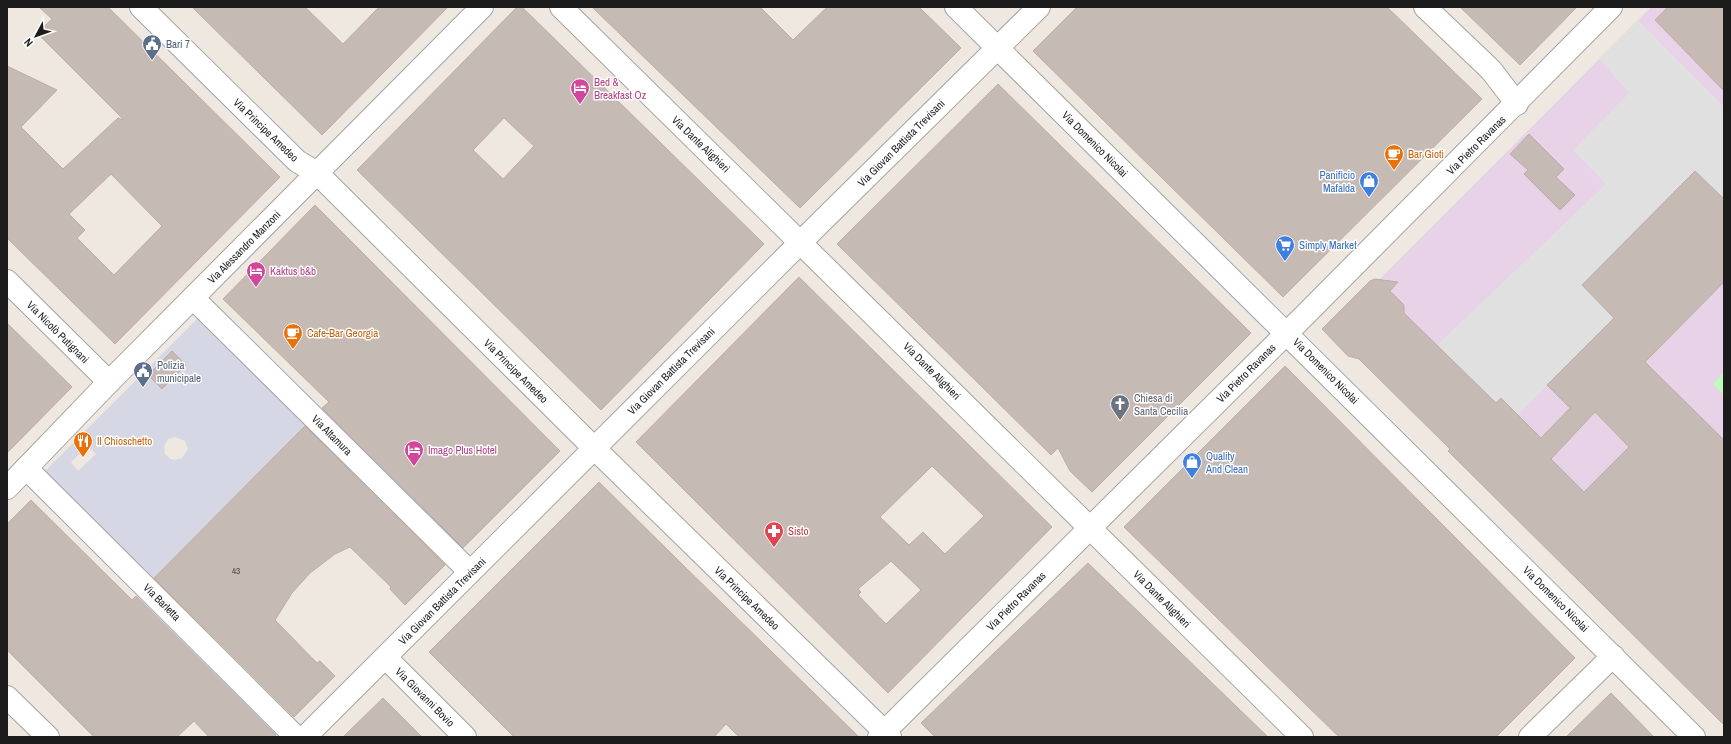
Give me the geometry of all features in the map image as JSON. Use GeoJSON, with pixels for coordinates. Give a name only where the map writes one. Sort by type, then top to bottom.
{"type":"FeatureCollection","features":[{"type":"Feature","properties":{"kind":"street","name":"Via Principe Amedeo"},"geometry":{"type":"LineString","coordinates":[[141,7],[297,161],[317,173],[884,735]]}},
{"type":"Feature","properties":{"kind":"street","name":"Via Alessandro Manzoni"},"geometry":{"type":"LineString","coordinates":[[7,488],[108,382],[194,298],[482,7]]}},
{"type":"Feature","properties":{"kind":"street","name":"Via Dante Alighieri"},"geometry":{"type":"LineString","coordinates":[[561,7],[1302,737]]}},
{"type":"Feature","properties":{"kind":"street","name":"Via Domenico Nicolai"},"geometry":{"type":"LineString","coordinates":[[956,7],[1694,737]]}},
{"type":"Feature","properties":{"kind":"street","name":"Via Giovan Battista Trevisani"},"geometry":{"type":"LineString","coordinates":[[305,737],[386,658],[470,572],[801,242],[1039,7]]}},
{"type":"Feature","properties":{"kind":"street"},"geometry":{"type":"LineString","coordinates":[[1425,7],[1491,70],[1517,104]]}},
{"type":"Feature","properties":{"kind":"street","name":"Via Pietro Ravanas"},"geometry":{"type":"LineString","coordinates":[[884,735],[1517,104],[1611,7]]}},
{"type":"Feature","properties":{"kind":"street","name":"Via Nicolò Putignani"},"geometry":{"type":"LineString","coordinates":[[7,281],[108,382]]}},
{"type":"Feature","properties":{"kind":"street","name":"Via Altamura"},"geometry":{"type":"LineString","coordinates":[[194,298],[470,572]]}},
{"type":"Feature","properties":{"kind":"street","name":"Via Barletta"},"geometry":{"type":"LineString","coordinates":[[26,468],[296,737]]}},
{"type":"Feature","properties":{"kind":"street"},"geometry":{"type":"LineString","coordinates":[[1530,737],[1613,656]]}},
{"type":"Feature","properties":{"kind":"street","name":"Via Giovanni Bovio"},"geometry":{"type":"LineString","coordinates":[[386,658],[465,737]]}},
{"type":"Feature","properties":{"kind":"street"},"geometry":{"type":"LineString","coordinates":[[7,697],[48,737]]}},
{"type":"Feature","properties":{"kind":"shaded area"},"geometry":{"type":"Polygon","coordinates":[[[1651,7],[1724,7],[1724,725],[1448,451],[1451,448],[1357,357],[1348,356],[1326,325],[1370,281],[1379,280],[1651,7]]]}},
{"type":"Feature","properties":{"kind":"shaded area"},"geometry":{"type":"Polygon","coordinates":[[[1638,20],[1724,107],[1724,199],[1695,171],[1582,285],[1614,318],[1518,415],[1496,403],[1437,345],[1606,184],[1573,150],[1629,93],[1599,59],[1638,20]]]}},
{"type":"Feature","properties":{"kind":"shaded area"},"geometry":{"type":"Polygon","coordinates":[[[199,317],[307,424],[153,579],[45,471],[199,317]],[[175,437],[168,439],[164,446],[165,454],[171,459],[175,460],[182,458],[188,449],[185,441],[175,437]],[[88,446],[71,462],[78,471],[96,454],[88,446]]]}},
{"type":"Feature","properties":{"kind":"green space"},"geometry":{"type":"Polygon","coordinates":[[[1724,372],[1724,395],[1713,384],[1724,372]]]}},
{"type":"Feature","properties":{"kind":"building"},"geometry":{"type":"Polygon","coordinates":[[[39,7],[108,7],[280,177],[115,344],[7,238],[7,66],[57,90],[21,127],[63,169],[118,118],[124,120],[37,33],[52,19],[39,7]],[[111,174],[69,214],[85,230],[77,238],[114,275],[162,226],[111,174]]]}},
{"type":"Feature","properties":{"kind":"building"},"geometry":{"type":"Polygon","coordinates":[[[192,7],[305,7],[343,44],[379,7],[448,7],[322,135],[192,7]]]}},
{"type":"Feature","properties":{"kind":"building"},"geometry":{"type":"Polygon","coordinates":[[[517,7],[522,7],[764,244],[601,410],[357,170],[517,7]],[[504,118],[473,150],[503,179],[534,146],[504,118]]]}},
{"type":"Feature","properties":{"kind":"building"},"geometry":{"type":"Polygon","coordinates":[[[592,7],[760,7],[793,40],[827,7],[919,7],[961,48],[800,208],[592,7]]]}},
{"type":"Feature","properties":{"kind":"building"},"geometry":{"type":"Polygon","coordinates":[[[1077,7],[1387,7],[1482,99],[1283,297],[1033,51],[1077,7]]]}},
{"type":"Feature","properties":{"kind":"building"},"geometry":{"type":"Polygon","coordinates":[[[1460,7],[1577,7],[1520,65],[1460,7]]]}},
{"type":"Feature","properties":{"kind":"building"},"geometry":{"type":"Polygon","coordinates":[[[1668,7],[1724,7],[1724,91],[1655,20],[1668,7]]]}},
{"type":"Feature","properties":{"kind":"building"},"geometry":{"type":"Polygon","coordinates":[[[998,84],[1251,333],[1092,492],[1070,471],[1058,448],[1051,455],[837,244],[998,84]]]}},
{"type":"Feature","properties":{"kind":"building"},"geometry":{"type":"Polygon","coordinates":[[[1529,134],[1564,169],[1556,177],[1575,195],[1560,210],[1524,174],[1528,170],[1510,154],[1529,134]]]}},
{"type":"Feature","properties":{"kind":"building"},"geometry":{"type":"Polygon","coordinates":[[[1695,171],[1724,199],[1724,282],[1645,362],[1724,440],[1724,725],[1448,451],[1450,449],[1359,359],[1348,356],[1322,329],[1370,281],[1375,279],[1398,282],[1390,291],[1404,305],[1404,313],[1496,403],[1501,398],[1541,438],[1570,408],[1547,385],[1614,318],[1582,285],[1695,171]],[[1595,412],[1551,459],[1584,492],[1629,447],[1595,412]]]}},
{"type":"Feature","properties":{"kind":"building"},"geometry":{"type":"Polygon","coordinates":[[[315,205],[560,451],[463,548],[322,408],[329,402],[223,299],[315,205]]]}},
{"type":"Feature","properties":{"kind":"building"},"geometry":{"type":"Polygon","coordinates":[[[799,277],[1052,527],[888,693],[636,442],[799,277]],[[932,466],[880,517],[909,545],[923,532],[945,554],[984,516],[932,466]],[[891,561],[858,589],[861,592],[858,595],[886,624],[921,590],[891,561]]]}},
{"type":"Feature","properties":{"kind":"building"},"geometry":{"type":"Polygon","coordinates":[[[7,323],[72,387],[7,453],[7,323]]]}},
{"type":"Feature","properties":{"kind":"building"},"geometry":{"type":"Polygon","coordinates":[[[172,351],[186,365],[162,389],[148,375],[172,351]]]}},
{"type":"Feature","properties":{"kind":"building"},"geometry":{"type":"Polygon","coordinates":[[[1285,366],[1575,658],[1496,737],[1339,737],[1124,527],[1285,366]]]}},
{"type":"Feature","properties":{"kind":"building"},"geometry":{"type":"Polygon","coordinates":[[[305,426],[445,565],[405,605],[390,589],[391,587],[350,547],[335,554],[310,573],[292,593],[275,620],[317,663],[320,661],[335,676],[294,717],[154,578],[305,426]]]}},
{"type":"Feature","properties":{"kind":"building"},"geometry":{"type":"Polygon","coordinates":[[[599,482],[859,737],[739,737],[726,724],[714,737],[514,737],[429,652],[599,482]]]}},
{"type":"Feature","properties":{"kind":"building"},"geometry":{"type":"Polygon","coordinates":[[[31,500],[132,600],[136,596],[276,735],[274,737],[209,737],[194,721],[177,737],[94,737],[7,650],[7,524],[31,500]]]}},
{"type":"Feature","properties":{"kind":"building"},"geometry":{"type":"Polygon","coordinates":[[[1088,563],[1268,737],[935,737],[921,723],[1088,563]]]}},
{"type":"Feature","properties":{"kind":"building"},"geometry":{"type":"Polygon","coordinates":[[[1611,693],[1654,737],[1566,737],[1611,693]]]}},
{"type":"Feature","properties":{"kind":"building"},"geometry":{"type":"Polygon","coordinates":[[[383,698],[422,737],[343,737],[383,698]]]}},
{"type":"Feature","properties":{"kind":"place","name":"Bari 7"},"geometry":{"type":"Point","coordinates":[152,61]}},
{"type":"Feature","properties":{"kind":"place","name":"Bed & Breakfast Oz"},"geometry":{"type":"Point","coordinates":[580,105]}},
{"type":"Feature","properties":{"kind":"place","name":"Bar Giotì"},"geometry":{"type":"Point","coordinates":[1394,171]}},
{"type":"Feature","properties":{"kind":"place","name":"Panificio Mafalda"},"geometry":{"type":"Point","coordinates":[1369,198]}},
{"type":"Feature","properties":{"kind":"place","name":"Simply Market"},"geometry":{"type":"Point","coordinates":[1285,262]}},
{"type":"Feature","properties":{"kind":"place","name":"Kaktus b&b"},"geometry":{"type":"Point","coordinates":[256,288]}},
{"type":"Feature","properties":{"kind":"place","name":"Cafe-Bar Georgia"},"geometry":{"type":"Point","coordinates":[293,350]}},
{"type":"Feature","properties":{"kind":"place","name":"Polizia municipale"},"geometry":{"type":"Point","coordinates":[143,388]}},
{"type":"Feature","properties":{"kind":"place","name":"Chiesa di Santa Cecilia"},"geometry":{"type":"Point","coordinates":[1120,421]}},
{"type":"Feature","properties":{"kind":"place","name":"Il Chioschetto"},"geometry":{"type":"Point","coordinates":[83,458]}},
{"type":"Feature","properties":{"kind":"place","name":"Imago Plus Hotel"},"geometry":{"type":"Point","coordinates":[414,467]}},
{"type":"Feature","properties":{"kind":"place","name":"Quality And Clean"},"geometry":{"type":"Point","coordinates":[1192,479]}},
{"type":"Feature","properties":{"kind":"place","name":"Sisto"},"geometry":{"type":"Point","coordinates":[774,548]}}]}
